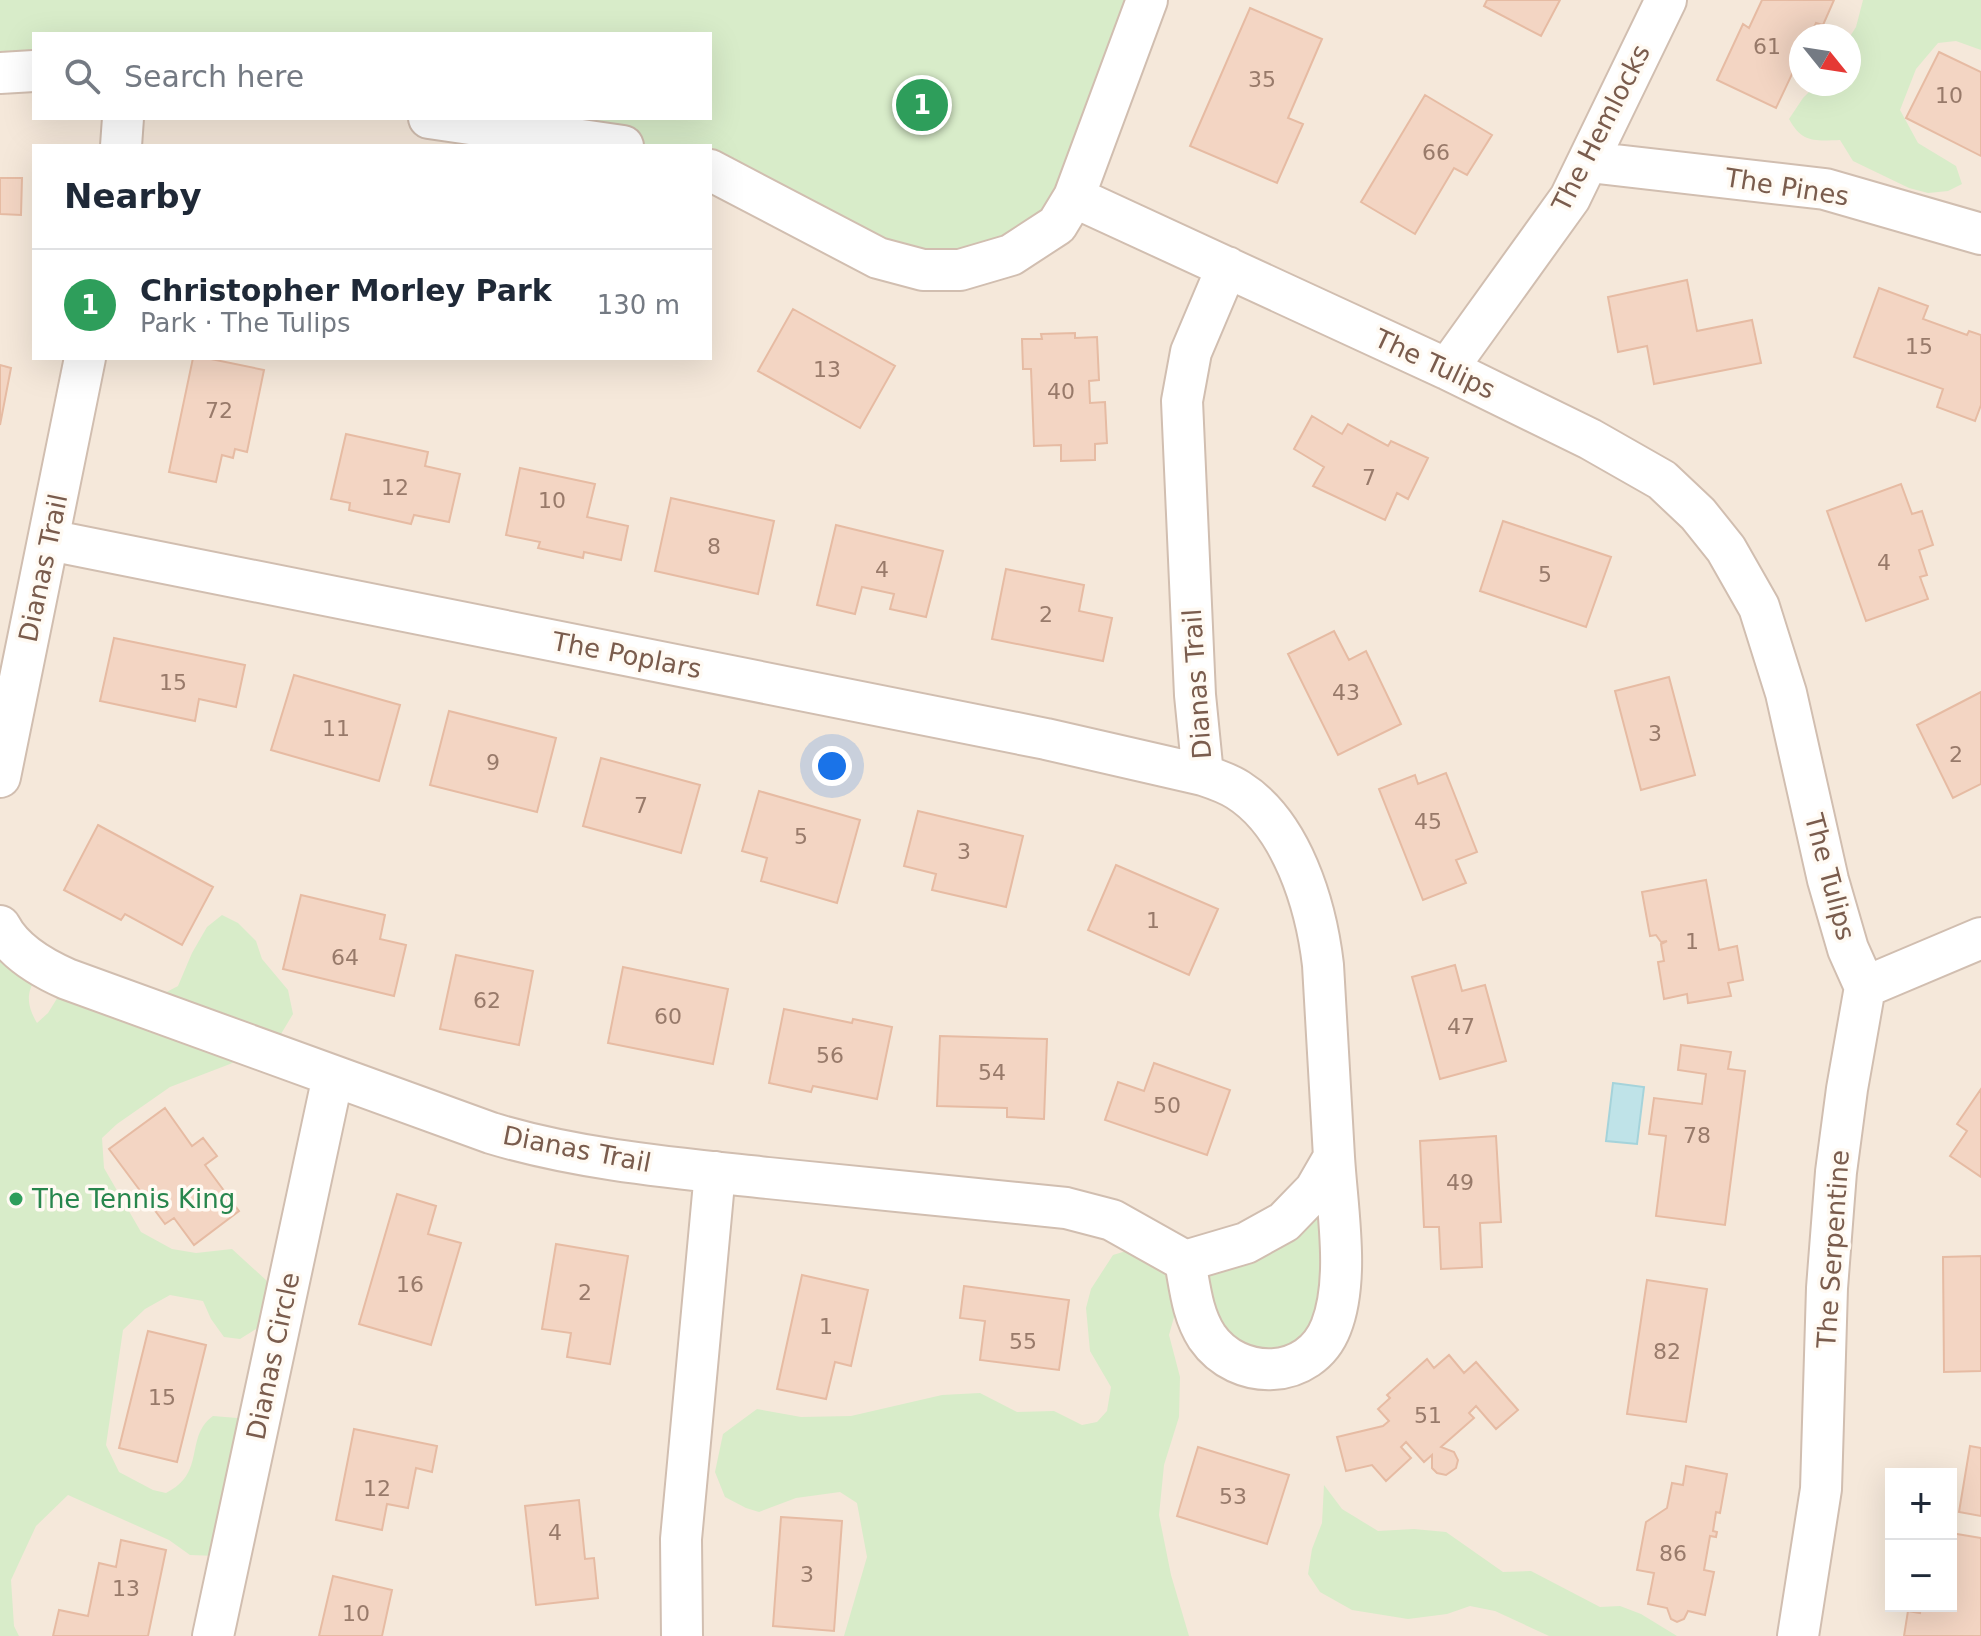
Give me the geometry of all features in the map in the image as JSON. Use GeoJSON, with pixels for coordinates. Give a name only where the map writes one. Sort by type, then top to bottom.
{"type":"FeatureCollection","features":[{"type":"Feature","properties":{"kind":"street"},"geometry":{"type":"LineString","coordinates":[[712,171],[878,258],[923,270],[960,270],[1011,255],[1057,225],[1074,197],[1147,0]]}},
{"type":"Feature","properties":{"kind":"street","name":"The Hemlocks"},"geometry":{"type":"LineString","coordinates":[[1447,369],[1570,198],[1666,0]]}},
{"type":"Feature","properties":{"kind":"street"},"geometry":{"type":"LineString","coordinates":[[0,73],[32,71]]}},
{"type":"Feature","properties":{"kind":"street"},"geometry":{"type":"LineString","coordinates":[[121,144],[123,120]]}},
{"type":"Feature","properties":{"kind":"street"},"geometry":{"type":"LineString","coordinates":[[443,120],[609,144]]}},
{"type":"Feature","properties":{"kind":"street","name":"The Pines"},"geometry":{"type":"LineString","coordinates":[[1589,162],[1825,189],[1981,234]]}},
{"type":"Feature","properties":{"kind":"street","name":"The Tulips"},"geometry":{"type":"LineString","coordinates":[[1074,197],[1447,369],[1590,439],[1662,480],[1698,514],[1726,549],[1759,607],[1786,693],[1828,880],[1848,949],[1865,987]]}},
{"type":"Feature","properties":{"kind":"street","name":"Dianas Trail"},"geometry":{"type":"LineString","coordinates":[[0,926],[15,946],[67,979],[525,1144],[555,1151],[715,1172],[1066,1208],[1112,1220],[1185,1261],[1198,1320],[1218,1350],[1245,1367],[1260,1370],[1289,1368],[1305,1360],[1326,1338],[1337,1304],[1341,1274],[1320,934],[1311,900],[1271,822],[1238,790],[1203,775],[1195,695],[1182,401],[1191,352],[1227,267]]}},
{"type":"Feature","properties":{"kind":"street","name":"Dianas Trail"},"geometry":{"type":"LineString","coordinates":[[0,777],[85,360]]}},
{"type":"Feature","properties":{"kind":"street","name":"The Poplars"},"geometry":{"type":"LineString","coordinates":[[49,540],[1046,739],[1203,775]]}},
{"type":"Feature","properties":{"kind":"street"},"geometry":{"type":"LineString","coordinates":[[1865,987],[1981,938]]}},
{"type":"Feature","properties":{"kind":"street","name":"The Serpentine"},"geometry":{"type":"LineString","coordinates":[[1798,1636],[1821,1489],[1827,1288],[1836,1172],[1865,987]]}},
{"type":"Feature","properties":{"kind":"street","name":"Dianas Circle"},"geometry":{"type":"LineString","coordinates":[[213,1636],[333,1076]]}},
{"type":"Feature","properties":{"kind":"street"},"geometry":{"type":"LineString","coordinates":[[1185,1261],[1246,1243],[1284,1222],[1315,1190],[1334,1157]]}},
{"type":"Feature","properties":{"kind":"street"},"geometry":{"type":"LineString","coordinates":[[682,1636],[681,1539],[715,1172]]}},
{"type":"Feature","properties":{"kind":"shaded area"},"geometry":{"type":"Polygon","coordinates":[[[1147,0],[1981,0],[1981,1636],[0,1636],[0,73],[32,71],[32,120],[443,120],[609,144],[32,144],[32,360],[712,360],[712,169],[1147,0]]]}},
{"type":"Feature","properties":{"kind":"green space"},"geometry":{"type":"Polygon","coordinates":[[[0,0],[1147,0],[1074,197],[960,270],[712,171],[712,144],[609,144],[443,120],[712,120],[712,32],[32,32],[32,71],[0,73],[0,0]]]}},
{"type":"Feature","properties":{"kind":"green space"},"geometry":{"type":"Polygon","coordinates":[[[1863,0],[1981,0],[1981,50],[1956,41],[1938,43],[1916,69],[1900,110],[1918,143],[1956,166],[1962,184],[1948,191],[1928,193],[1909,188],[1853,161],[1840,140],[1810,139],[1794,127],[1789,119],[1805,96],[1861,96],[1861,24],[1857,24],[1863,0]]]}},
{"type":"Feature","properties":{"kind":"green space"},"geometry":{"type":"Polygon","coordinates":[[[222,915],[238,923],[256,941],[262,959],[288,990],[293,1014],[278,1039],[230,1064],[170,1087],[102,1138],[104,1168],[141,1232],[172,1249],[196,1253],[232,1249],[266,1280],[275,1302],[269,1321],[240,1339],[224,1337],[203,1301],[170,1295],[145,1309],[123,1330],[106,1445],[119,1472],[153,1490],[166,1493],[187,1475],[199,1434],[213,1416],[249,1419],[217,1556],[190,1555],[169,1540],[68,1495],[36,1526],[11,1580],[14,1626],[19,1636],[0,1636],[0,928],[10,927],[39,938],[46,955],[29,996],[37,1023],[48,1013],[61,992],[159,996],[178,986],[207,927],[222,915]]]}},
{"type":"Feature","properties":{"kind":"green space"},"geometry":{"type":"Polygon","coordinates":[[[1334,1157],[1333,1324],[1245,1367],[1185,1261],[1246,1243],[1334,1157]]]}},
{"type":"Feature","properties":{"kind":"green space"},"geometry":{"type":"Polygon","coordinates":[[[1136,1248],[1156,1258],[1173,1281],[1176,1310],[1169,1335],[1180,1377],[1179,1417],[1164,1465],[1159,1515],[1171,1575],[1189,1636],[844,1636],[867,1557],[857,1503],[840,1492],[796,1498],[759,1512],[746,1508],[725,1497],[715,1472],[723,1434],[757,1409],[801,1417],[851,1416],[942,1395],[980,1393],[1017,1412],[1054,1411],[1082,1425],[1097,1422],[1107,1411],[1111,1387],[1090,1351],[1086,1308],[1091,1289],[1113,1255],[1136,1248]]]}},
{"type":"Feature","properties":{"kind":"green space"},"geometry":{"type":"Polygon","coordinates":[[[1324,1485],[1342,1509],[1378,1531],[1414,1529],[1446,1532],[1503,1572],[1531,1571],[1600,1607],[1620,1606],[1641,1614],[1677,1636],[1549,1636],[1495,1611],[1470,1606],[1447,1614],[1408,1619],[1352,1610],[1320,1592],[1308,1574],[1312,1549],[1322,1523],[1324,1485]]]}},
{"type":"Feature","properties":{"kind":"water"},"geometry":{"type":"Polygon","coordinates":[[[1613,1083],[1644,1087],[1637,1144],[1606,1141],[1613,1083]]]}},
{"type":"Feature","properties":{"kind":"building"},"geometry":{"type":"Polygon","coordinates":[[[1487,0],[1560,0],[1541,36],[1484,6],[1487,0]]]}},
{"type":"Feature","properties":{"kind":"building"},"geometry":{"type":"Polygon","coordinates":[[[1762,0],[1834,0],[1823,24],[1789,24],[1789,80],[1776,108],[1717,80],[1743,24],[1749,28],[1762,0]]]}},
{"type":"Feature","properties":{"kind":"building"},"geometry":{"type":"Polygon","coordinates":[[[1250,8],[1322,39],[1288,118],[1303,124],[1277,183],[1190,146],[1250,8]]]}},
{"type":"Feature","properties":{"kind":"building"},"geometry":{"type":"Polygon","coordinates":[[[1939,52],[1981,72],[1981,156],[1906,118],[1939,52]]]}},
{"type":"Feature","properties":{"kind":"building"},"geometry":{"type":"Polygon","coordinates":[[[1425,95],[1492,135],[1467,175],[1454,168],[1415,234],[1361,202],[1425,95]]]}},
{"type":"Feature","properties":{"kind":"building"},"geometry":{"type":"Polygon","coordinates":[[[0,178],[22,178],[21,215],[0,214],[0,178]]]}},
{"type":"Feature","properties":{"kind":"building"},"geometry":{"type":"Polygon","coordinates":[[[1687,280],[1697,331],[1752,320],[1761,363],[1654,384],[1647,346],[1618,352],[1608,297],[1687,280]]]}},
{"type":"Feature","properties":{"kind":"building"},"geometry":{"type":"Polygon","coordinates":[[[1879,288],[1928,306],[1923,319],[1967,335],[1969,331],[1981,335],[1981,405],[1975,421],[1937,407],[1943,389],[1854,357],[1879,288]]]}},
{"type":"Feature","properties":{"kind":"building"},"geometry":{"type":"Polygon","coordinates":[[[793,309],[895,366],[860,428],[758,371],[793,309]]]}},
{"type":"Feature","properties":{"kind":"building"},"geometry":{"type":"Polygon","coordinates":[[[1075,333],[1075,338],[1097,337],[1099,380],[1089,381],[1090,403],[1105,402],[1107,443],[1095,444],[1095,460],[1061,461],[1061,445],[1034,446],[1031,369],[1023,369],[1022,339],[1042,339],[1041,334],[1075,333]]]}},
{"type":"Feature","properties":{"kind":"building"},"geometry":{"type":"Polygon","coordinates":[[[193,360],[216,360],[264,370],[247,452],[235,449],[233,458],[222,455],[216,482],[169,472],[193,360]]]}},
{"type":"Feature","properties":{"kind":"building"},"geometry":{"type":"Polygon","coordinates":[[[0,365],[11,368],[0,425],[0,365]]]}},
{"type":"Feature","properties":{"kind":"building"},"geometry":{"type":"Polygon","coordinates":[[[1312,416],[1342,434],[1348,424],[1388,446],[1391,441],[1428,458],[1408,499],[1397,493],[1385,520],[1313,486],[1324,467],[1294,449],[1312,416]]]}},
{"type":"Feature","properties":{"kind":"building"},"geometry":{"type":"Polygon","coordinates":[[[346,434],[428,452],[425,466],[460,474],[449,522],[414,515],[411,524],[349,510],[350,503],[331,499],[346,434]]]}},
{"type":"Feature","properties":{"kind":"building"},"geometry":{"type":"Polygon","coordinates":[[[520,468],[595,484],[587,517],[628,526],[621,560],[584,552],[583,558],[538,548],[540,542],[506,535],[520,468]]]}},
{"type":"Feature","properties":{"kind":"building"},"geometry":{"type":"Polygon","coordinates":[[[1901,484],[1912,514],[1922,511],[1933,545],[1919,550],[1927,575],[1920,577],[1928,599],[1866,621],[1827,511],[1901,484]]]}},
{"type":"Feature","properties":{"kind":"building"},"geometry":{"type":"Polygon","coordinates":[[[671,498],[774,521],[758,594],[655,571],[671,498]]]}},
{"type":"Feature","properties":{"kind":"building"},"geometry":{"type":"Polygon","coordinates":[[[1503,521],[1611,557],[1586,627],[1480,591],[1503,521]]]}},
{"type":"Feature","properties":{"kind":"building"},"geometry":{"type":"Polygon","coordinates":[[[836,525],[943,551],[926,617],[890,609],[894,594],[862,587],[855,614],[817,605],[836,525]]]}},
{"type":"Feature","properties":{"kind":"building"},"geometry":{"type":"Polygon","coordinates":[[[1006,569],[1084,585],[1079,611],[1112,618],[1103,661],[992,639],[1006,569]]]}},
{"type":"Feature","properties":{"kind":"building"},"geometry":{"type":"Polygon","coordinates":[[[1334,631],[1349,660],[1366,651],[1401,724],[1338,755],[1288,654],[1334,631]]]}},
{"type":"Feature","properties":{"kind":"building"},"geometry":{"type":"Polygon","coordinates":[[[114,638],[245,665],[236,707],[199,699],[195,721],[100,701],[114,638]]]}},
{"type":"Feature","properties":{"kind":"building"},"geometry":{"type":"Polygon","coordinates":[[[294,675],[400,705],[379,781],[271,750],[294,675]]]}},
{"type":"Feature","properties":{"kind":"building"},"geometry":{"type":"Polygon","coordinates":[[[1669,677],[1695,775],[1641,790],[1615,691],[1669,677]]]}},
{"type":"Feature","properties":{"kind":"building"},"geometry":{"type":"Polygon","coordinates":[[[1981,692],[1981,784],[1953,798],[1917,725],[1981,692]]]}},
{"type":"Feature","properties":{"kind":"building"},"geometry":{"type":"Polygon","coordinates":[[[449,711],[556,738],[537,812],[430,785],[449,711]]]}},
{"type":"Feature","properties":{"kind":"building"},"geometry":{"type":"Polygon","coordinates":[[[601,758],[700,785],[681,853],[583,826],[601,758]]]}},
{"type":"Feature","properties":{"kind":"building"},"geometry":{"type":"Polygon","coordinates":[[[1446,773],[1477,852],[1456,860],[1466,883],[1423,900],[1379,789],[1415,775],[1418,784],[1446,773]]]}},
{"type":"Feature","properties":{"kind":"building"},"geometry":{"type":"Polygon","coordinates":[[[759,791],[860,820],[837,903],[761,881],[767,858],[742,851],[759,791]]]}},
{"type":"Feature","properties":{"kind":"building"},"geometry":{"type":"Polygon","coordinates":[[[918,811],[1023,836],[1006,907],[932,890],[936,874],[904,866],[918,811]]]}},
{"type":"Feature","properties":{"kind":"building"},"geometry":{"type":"Polygon","coordinates":[[[98,825],[213,887],[182,945],[125,914],[121,920],[64,890],[98,825]]]}},
{"type":"Feature","properties":{"kind":"building"},"geometry":{"type":"Polygon","coordinates":[[[1116,865],[1218,909],[1189,975],[1088,930],[1116,865]]]}},
{"type":"Feature","properties":{"kind":"building"},"geometry":{"type":"Polygon","coordinates":[[[1706,880],[1719,950],[1737,946],[1743,980],[1728,983],[1731,996],[1688,1003],[1687,994],[1664,999],[1658,962],[1664,961],[1661,944],[1667,941],[1661,942],[1656,935],[1650,936],[1642,892],[1706,880]]]}},
{"type":"Feature","properties":{"kind":"building"},"geometry":{"type":"Polygon","coordinates":[[[301,895],[385,915],[380,939],[406,945],[394,996],[283,969],[301,895]]]}},
{"type":"Feature","properties":{"kind":"building"},"geometry":{"type":"Polygon","coordinates":[[[456,955],[533,971],[519,1045],[440,1029],[456,955]]]}},
{"type":"Feature","properties":{"kind":"building"},"geometry":{"type":"Polygon","coordinates":[[[1455,965],[1462,991],[1485,985],[1506,1061],[1440,1079],[1412,977],[1455,965]]]}},
{"type":"Feature","properties":{"kind":"building"},"geometry":{"type":"Polygon","coordinates":[[[623,967],[728,989],[713,1064],[608,1043],[623,967]]]}},
{"type":"Feature","properties":{"kind":"building"},"geometry":{"type":"Polygon","coordinates":[[[784,1009],[852,1023],[853,1019],[892,1027],[877,1099],[813,1086],[811,1092],[769,1083],[784,1009]]]}},
{"type":"Feature","properties":{"kind":"building"},"geometry":{"type":"Polygon","coordinates":[[[940,1036],[1047,1039],[1044,1119],[1007,1117],[1007,1108],[937,1106],[940,1036]]]}},
{"type":"Feature","properties":{"kind":"building"},"geometry":{"type":"Polygon","coordinates":[[[1681,1045],[1731,1052],[1728,1069],[1745,1071],[1725,1225],[1656,1216],[1666,1136],[1649,1134],[1654,1098],[1702,1104],[1706,1074],[1678,1070],[1681,1045]]]}},
{"type":"Feature","properties":{"kind":"building"},"geometry":{"type":"Polygon","coordinates":[[[1154,1063],[1230,1090],[1207,1155],[1105,1120],[1118,1082],[1144,1091],[1154,1063]]]}},
{"type":"Feature","properties":{"kind":"building"},"geometry":{"type":"Polygon","coordinates":[[[1981,1089],[1981,1177],[1950,1156],[1967,1131],[1957,1124],[1981,1089]]]}},
{"type":"Feature","properties":{"kind":"building"},"geometry":{"type":"Polygon","coordinates":[[[165,1108],[192,1146],[203,1138],[217,1156],[205,1165],[239,1211],[194,1245],[174,1218],[165,1224],[109,1149],[165,1108]]]}},
{"type":"Feature","properties":{"kind":"building"},"geometry":{"type":"Polygon","coordinates":[[[1496,1136],[1501,1222],[1480,1223],[1482,1267],[1441,1269],[1439,1227],[1424,1227],[1420,1141],[1496,1136]]]}},
{"type":"Feature","properties":{"kind":"building"},"geometry":{"type":"Polygon","coordinates":[[[397,1194],[436,1206],[428,1234],[461,1243],[431,1345],[359,1324],[397,1194]]]}},
{"type":"Feature","properties":{"kind":"building"},"geometry":{"type":"Polygon","coordinates":[[[556,1244],[628,1256],[610,1364],[567,1357],[571,1333],[542,1329],[556,1244]]]}},
{"type":"Feature","properties":{"kind":"building"},"geometry":{"type":"Polygon","coordinates":[[[1981,1256],[1981,1371],[1944,1372],[1943,1257],[1981,1256]]]}},
{"type":"Feature","properties":{"kind":"building"},"geometry":{"type":"Polygon","coordinates":[[[802,1275],[868,1290],[851,1366],[835,1362],[826,1399],[777,1389],[802,1275]]]}},
{"type":"Feature","properties":{"kind":"building"},"geometry":{"type":"Polygon","coordinates":[[[1647,1280],[1707,1289],[1686,1422],[1627,1414],[1647,1280]]]}},
{"type":"Feature","properties":{"kind":"building"},"geometry":{"type":"Polygon","coordinates":[[[964,1286],[1069,1300],[1059,1370],[980,1360],[985,1321],[960,1318],[964,1286]]]}},
{"type":"Feature","properties":{"kind":"building"},"geometry":{"type":"Polygon","coordinates":[[[148,1331],[206,1345],[177,1462],[119,1448],[148,1331]]]}},
{"type":"Feature","properties":{"kind":"building"},"geometry":{"type":"Polygon","coordinates":[[[1449,1355],[1464,1373],[1476,1362],[1518,1410],[1496,1429],[1476,1406],[1469,1413],[1474,1418],[1441,1447],[1454,1452],[1458,1460],[1456,1468],[1446,1475],[1432,1468],[1432,1455],[1424,1462],[1406,1442],[1401,1447],[1411,1458],[1386,1481],[1372,1465],[1346,1471],[1337,1437],[1383,1426],[1389,1421],[1378,1409],[1390,1398],[1387,1395],[1427,1359],[1434,1368],[1449,1355]]]}},
{"type":"Feature","properties":{"kind":"building"},"geometry":{"type":"Polygon","coordinates":[[[354,1429],[437,1446],[432,1472],[416,1468],[408,1508],[387,1504],[382,1530],[336,1520],[354,1429]]]}},
{"type":"Feature","properties":{"kind":"building"},"geometry":{"type":"Polygon","coordinates":[[[1970,1446],[1981,1448],[1981,1516],[1959,1512],[1970,1446]]]}},
{"type":"Feature","properties":{"kind":"building"},"geometry":{"type":"Polygon","coordinates":[[[1198,1447],[1289,1475],[1267,1544],[1177,1516],[1198,1447]]]}},
{"type":"Feature","properties":{"kind":"building"},"geometry":{"type":"Polygon","coordinates":[[[1686,1466],[1727,1474],[1720,1513],[1716,1512],[1713,1531],[1717,1532],[1716,1537],[1710,1536],[1704,1570],[1714,1572],[1705,1615],[1688,1611],[1684,1619],[1677,1622],[1671,1619],[1667,1608],[1648,1604],[1654,1573],[1637,1570],[1646,1522],[1667,1508],[1672,1483],[1683,1485],[1686,1466]]]}},
{"type":"Feature","properties":{"kind":"building"},"geometry":{"type":"Polygon","coordinates":[[[579,1500],[585,1559],[594,1558],[598,1598],[536,1605],[525,1506],[579,1500]]]}},
{"type":"Feature","properties":{"kind":"building"},"geometry":{"type":"Polygon","coordinates":[[[781,1517],[842,1521],[834,1631],[773,1626],[781,1517]]]}},
{"type":"Feature","properties":{"kind":"building"},"geometry":{"type":"Polygon","coordinates":[[[1957,1534],[1981,1538],[1981,1636],[1904,1636],[1908,1612],[1957,1612],[1957,1534]]]}},
{"type":"Feature","properties":{"kind":"building"},"geometry":{"type":"Polygon","coordinates":[[[121,1540],[166,1550],[148,1636],[53,1636],[59,1610],[88,1616],[99,1563],[116,1567],[121,1540]]]}},
{"type":"Feature","properties":{"kind":"building"},"geometry":{"type":"Polygon","coordinates":[[[333,1576],[392,1590],[382,1636],[319,1636],[333,1576]]]}},
{"type":"Feature","properties":{"kind":"place","name":"Christopher Morley Park"},"geometry":{"type":"Point","coordinates":[922,105]}},
{"type":"Feature","properties":{"kind":"place","name":"The Tennis King"},"geometry":{"type":"Point","coordinates":[16,1199]}}]}
